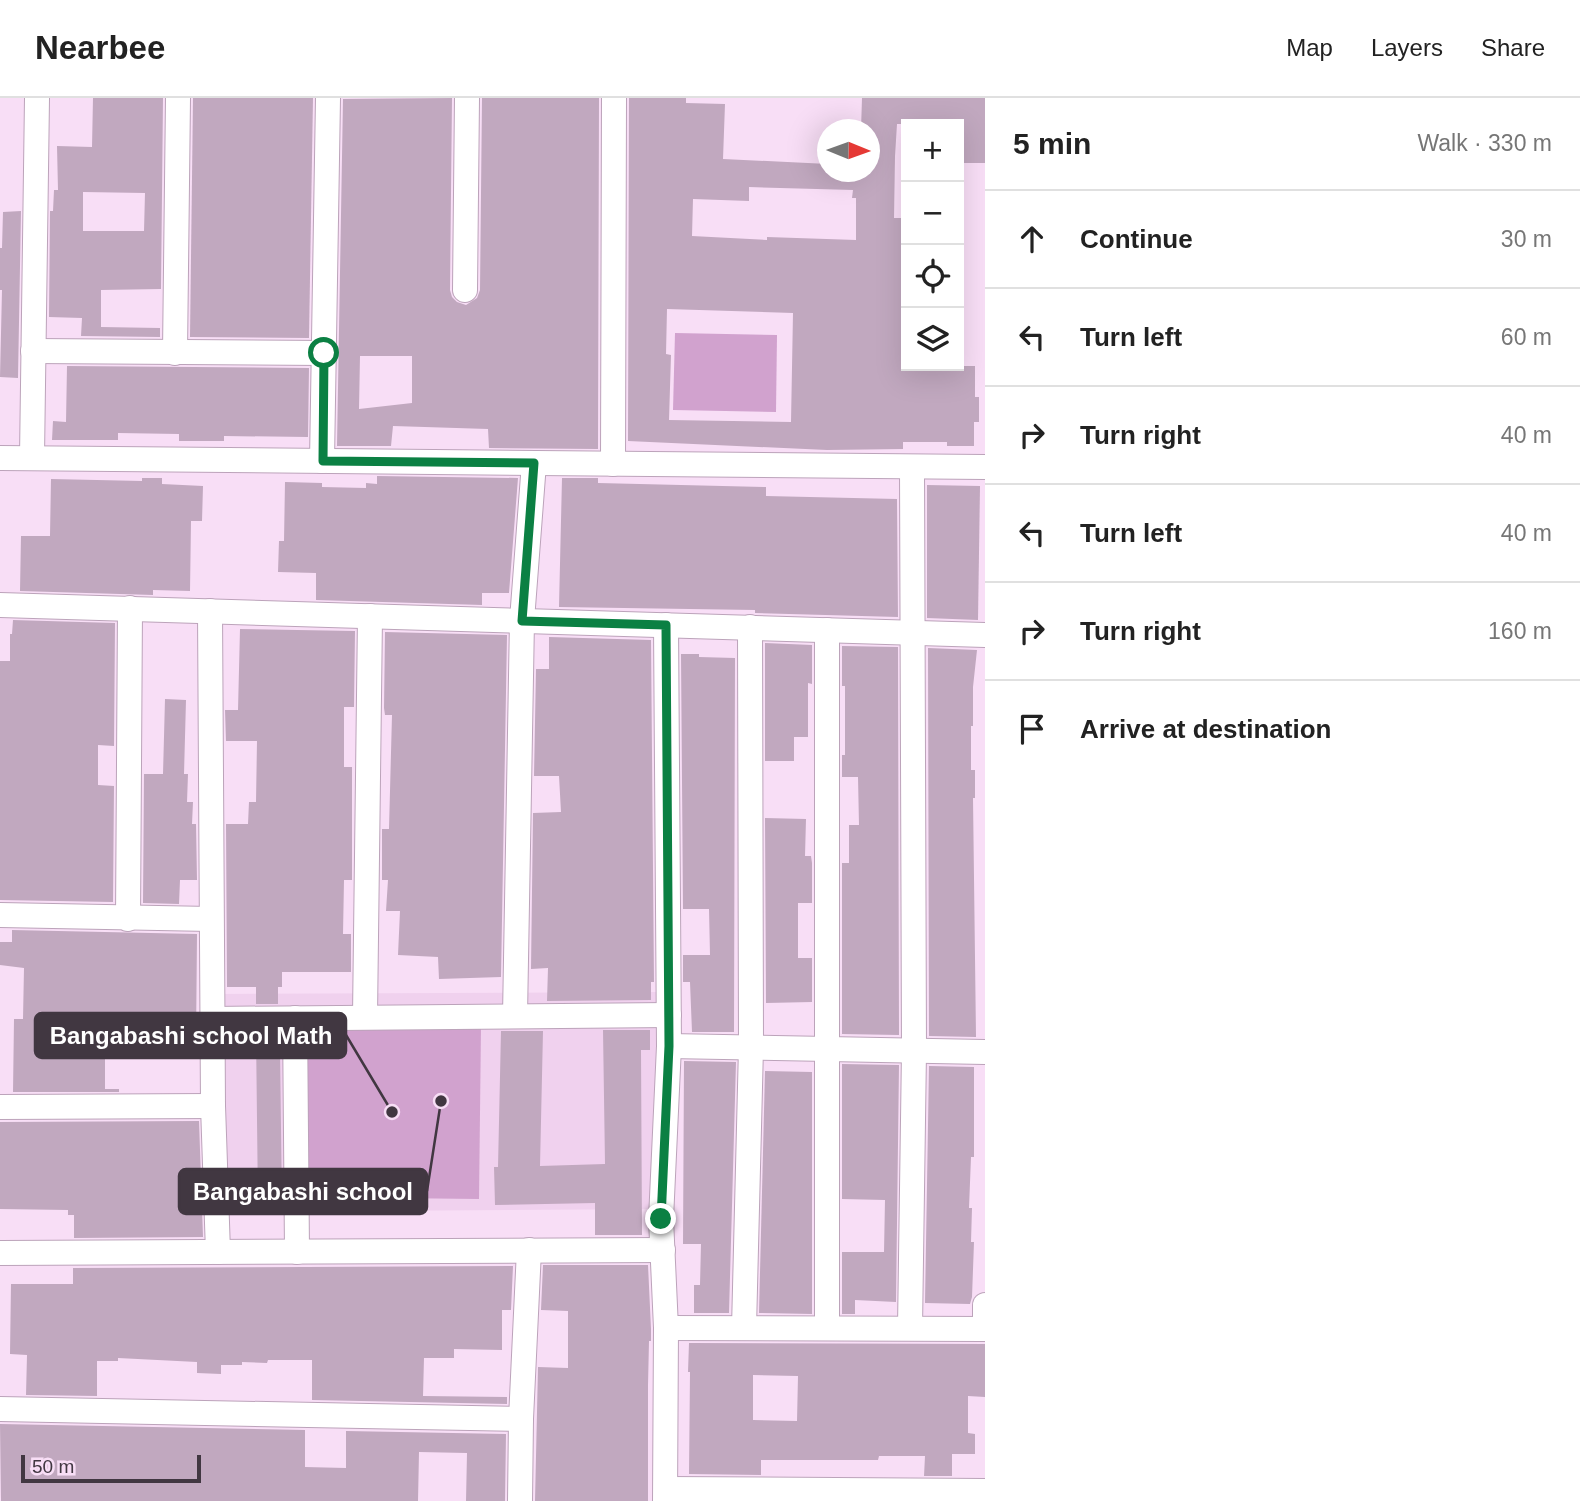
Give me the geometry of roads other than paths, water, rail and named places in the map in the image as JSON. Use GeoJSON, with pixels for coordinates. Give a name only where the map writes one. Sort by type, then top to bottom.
{"type":"FeatureCollection","features":[{"type":"Feature","properties":{"kind":"street"},"geometry":{"type":"LineString","coordinates":[[32,457],[37,98]]}},
{"type":"Feature","properties":{"kind":"street"},"geometry":{"type":"LineString","coordinates":[[175,353],[178,98]]}},
{"type":"Feature","properties":{"kind":"street"},"geometry":{"type":"LineString","coordinates":[[323,461],[328,98]]}},
{"type":"Feature","properties":{"kind":"street"},"geometry":{"type":"LineString","coordinates":[[465,290],[467,98]]}},
{"type":"Feature","properties":{"kind":"street"},"geometry":{"type":"LineString","coordinates":[[612,464],[614,98]]}},
{"type":"Feature","properties":{"kind":"street"},"geometry":{"type":"LineString","coordinates":[[33,351],[324,353]]}},
{"type":"Feature","properties":{"kind":"street"},"geometry":{"type":"LineString","coordinates":[[0,458],[985,467]]}},
{"type":"Feature","properties":{"kind":"street"},"geometry":{"type":"LineString","coordinates":[[515,1016],[522,621],[534,463]]}},
{"type":"Feature","properties":{"kind":"street"},"geometry":{"type":"LineString","coordinates":[[910,1328],[914,1051],[912,467]]}},
{"type":"Feature","properties":{"kind":"street"},"geometry":{"type":"LineString","coordinates":[[0,605],[985,635]]}},
{"type":"Feature","properties":{"kind":"street"},"geometry":{"type":"LineString","coordinates":[[128,919],[130,608]]}},
{"type":"Feature","properties":{"kind":"street"},"geometry":{"type":"LineString","coordinates":[[210,611],[213,1106],[218,1252]]}},
{"type":"Feature","properties":{"kind":"street"},"geometry":{"type":"LineString","coordinates":[[365,1017],[370,616]]}},
{"type":"Feature","properties":{"kind":"street"},"geometry":{"type":"LineString","coordinates":[[666,625],[669,1046],[661,1219],[666,1328],[665,1495],[985,1491]]}},
{"type":"Feature","properties":{"kind":"street"},"geometry":{"type":"LineString","coordinates":[[744,1328],[751,1048],[750,627]]}},
{"type":"Feature","properties":{"kind":"street"},"geometry":{"type":"LineString","coordinates":[[827,630],[827,1328]]}},
{"type":"Feature","properties":{"kind":"street"},"geometry":{"type":"LineString","coordinates":[[0,915],[211,919]]}},
{"type":"Feature","properties":{"kind":"street"},"geometry":{"type":"LineString","coordinates":[[212,1019],[669,1015]]}},
{"type":"Feature","properties":{"kind":"street"},"geometry":{"type":"LineString","coordinates":[[295,1018],[297,1252]]}},
{"type":"Feature","properties":{"kind":"street"},"geometry":{"type":"LineString","coordinates":[[669,1046],[985,1052]]}},
{"type":"Feature","properties":{"kind":"street"},"geometry":{"type":"LineString","coordinates":[[0,1107],[213,1106]]}},
{"type":"Feature","properties":{"kind":"street"},"geometry":{"type":"LineString","coordinates":[[0,1253],[663,1250]]}},
{"type":"Feature","properties":{"kind":"street"},"geometry":{"type":"LineString","coordinates":[[520,1501],[529,1251]]}},
{"type":"Feature","properties":{"kind":"street"},"geometry":{"type":"LineString","coordinates":[[666,1328],[985,1329],[985,1304]]}},
{"type":"Feature","properties":{"kind":"street"},"geometry":{"type":"LineString","coordinates":[[0,1409],[521,1419]]}},
{"type":"Feature","properties":{"kind":"place","name":"Bangabashi school"},"geometry":{"type":"Point","coordinates":[441,1101]}},
{"type":"Feature","properties":{"kind":"place","name":"Bangabashi school Math"},"geometry":{"type":"Point","coordinates":[392,1112]}}]}
